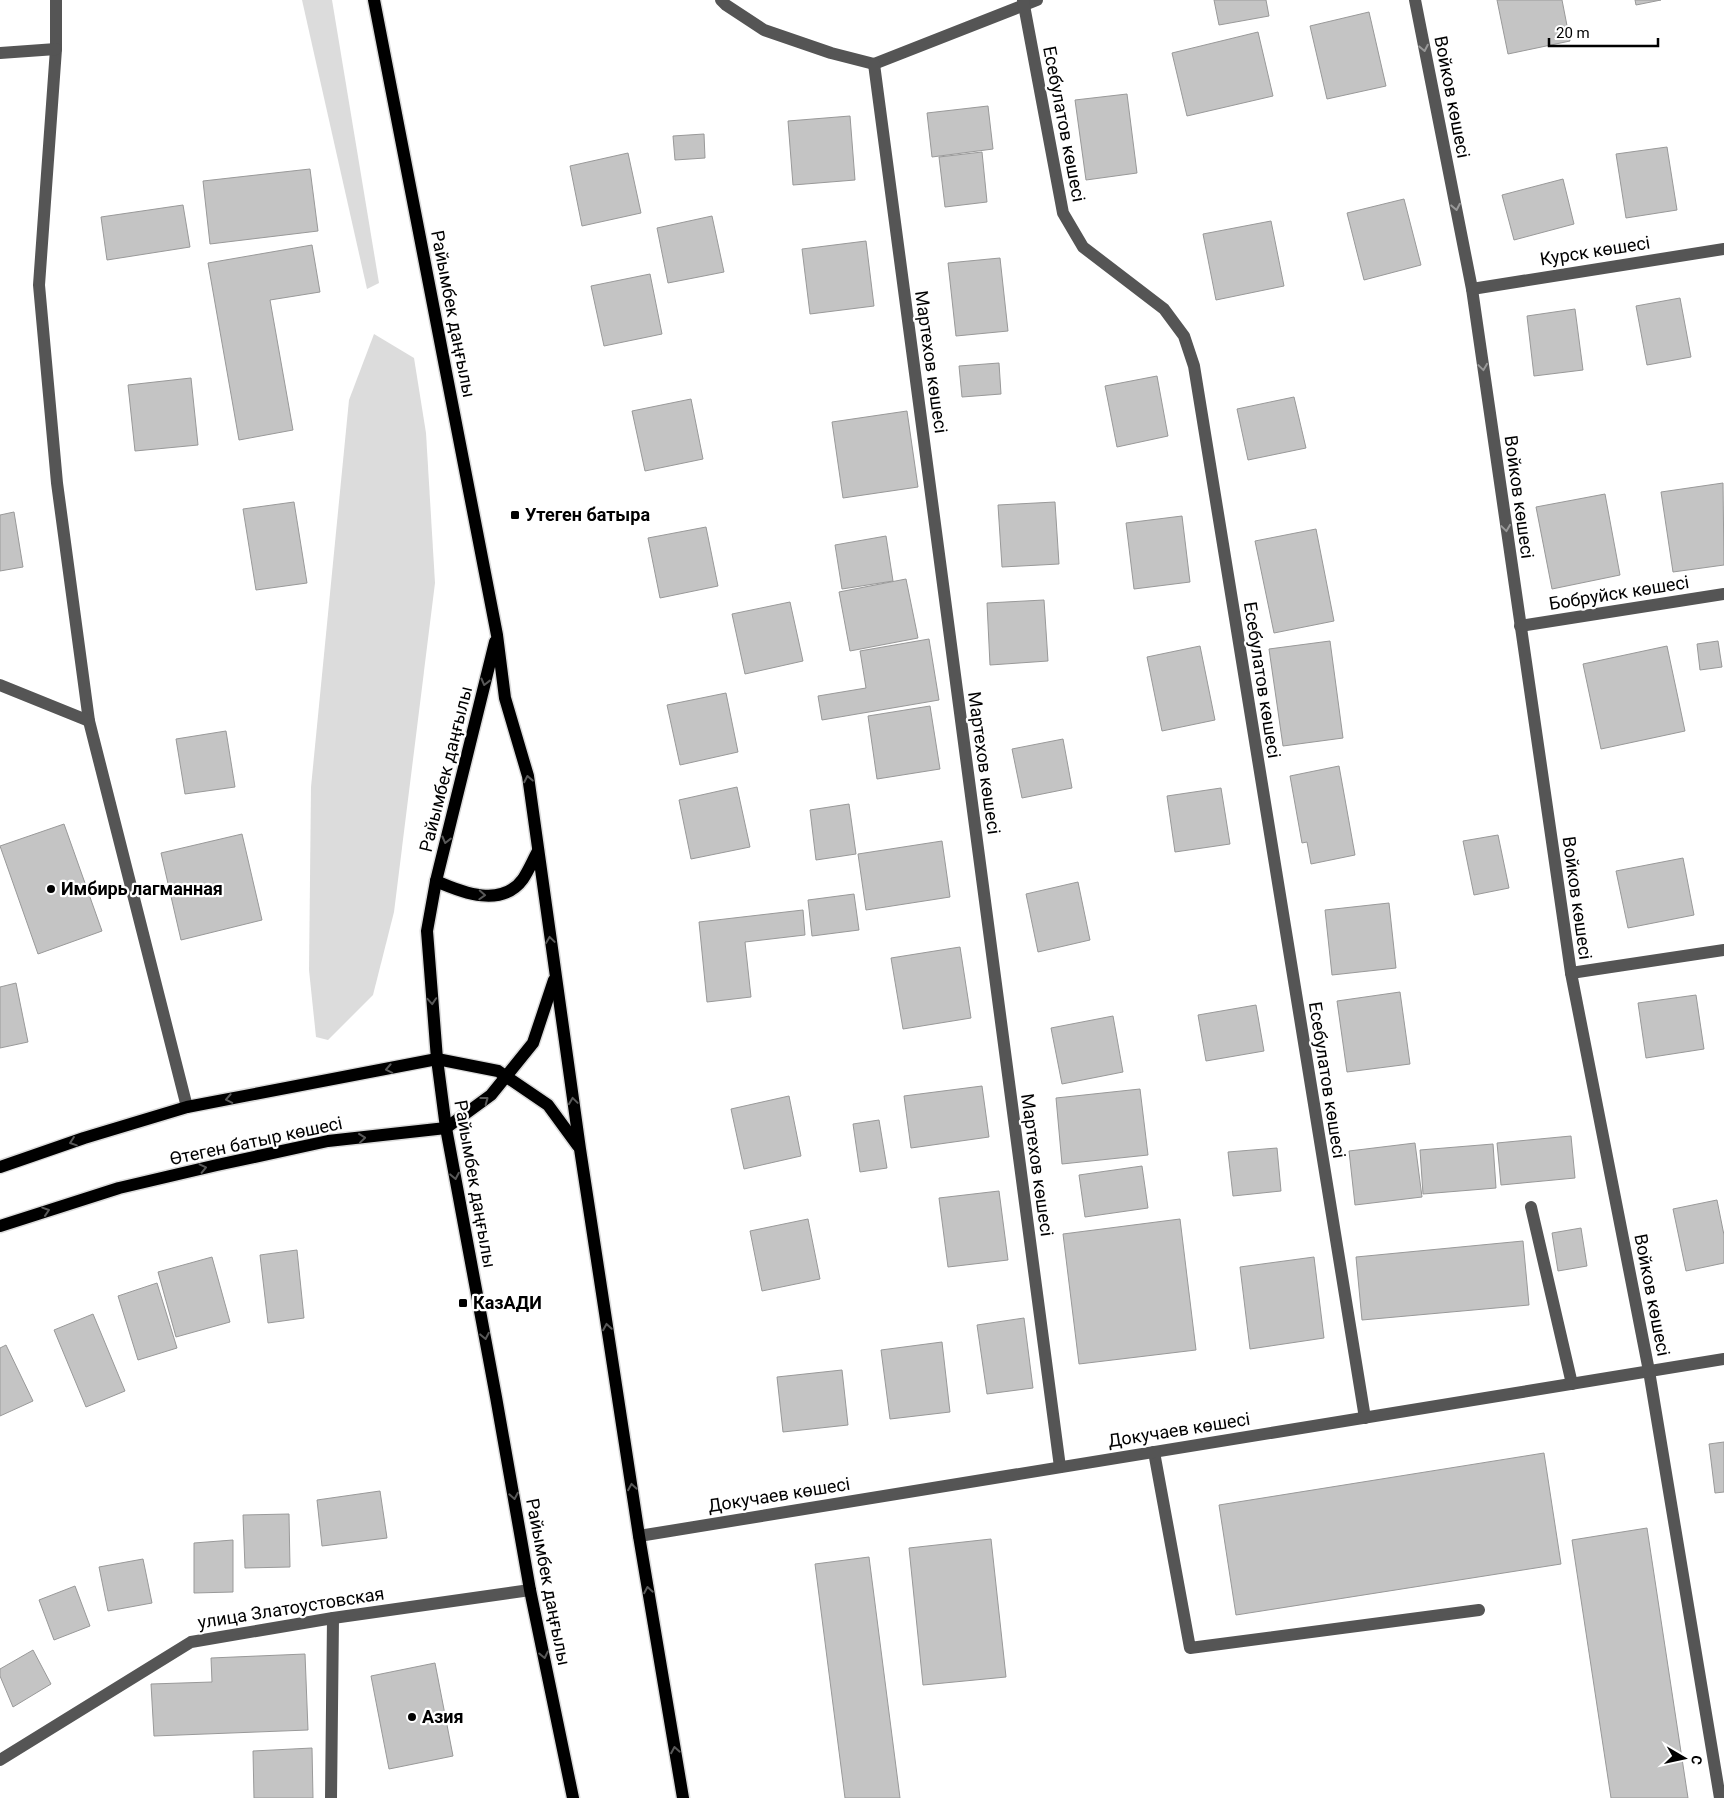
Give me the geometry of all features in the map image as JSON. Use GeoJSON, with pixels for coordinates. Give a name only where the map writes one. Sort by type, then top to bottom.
{"type":"FeatureCollection","features":[{"type":"Feature","properties":{"kind":"main road","name":"Райымбек даңғылы"},"geometry":{"type":"LineString","coordinates":[[374,0],[497,635],[505,698],[528,776],[580,1149],[639,1536],[683,1798]]}},
{"type":"Feature","properties":{"kind":"main road","name":"Райымбек даңғылы"},"geometry":{"type":"LineString","coordinates":[[497,635],[436,881],[427,931],[437,1060],[446,1128],[530,1590],[573,1798]]}},
{"type":"Feature","properties":{"kind":"main road"},"geometry":{"type":"LineString","coordinates":[[436,881],[459,891],[484,896],[505,893],[522,880],[538,851]]}},
{"type":"Feature","properties":{"kind":"main road","name":"Өтеген батыр көшесі"},"geometry":{"type":"LineString","coordinates":[[0,1226],[119,1188],[217,1165],[328,1141],[446,1128],[491,1096],[533,1043],[555,976]]}},
{"type":"Feature","properties":{"kind":"main road"},"geometry":{"type":"LineString","coordinates":[[0,1167],[84,1138],[187,1107],[437,1060],[498,1071],[507,1076],[548,1105],[580,1149]]}},
{"type":"Feature","properties":{"kind":"street"},"geometry":{"type":"LineString","coordinates":[[56,0],[56,49],[39,285],[57,483],[89,721],[187,1107]]}},
{"type":"Feature","properties":{"kind":"street"},"geometry":{"type":"LineString","coordinates":[[721,0],[764,30],[831,53],[874,64],[1023,3],[1037,0]]}},
{"type":"Feature","properties":{"kind":"street","name":"Войков көшесі"},"geometry":{"type":"LineString","coordinates":[[1415,0],[1472,288],[1571,973],[1649,1371],[1721,1793]]}},
{"type":"Feature","properties":{"kind":"street","name":"Есебулатов көшесі"},"geometry":{"type":"LineString","coordinates":[[1023,3],[1062,213],[1083,247],[1164,309],[1184,336],[1194,366],[1365,1418]]}},
{"type":"Feature","properties":{"kind":"street"},"geometry":{"type":"LineString","coordinates":[[0,53],[56,49]]}},
{"type":"Feature","properties":{"kind":"street","name":"Мартехов көшесі"},"geometry":{"type":"LineString","coordinates":[[874,64],[1060,1467]]}},
{"type":"Feature","properties":{"kind":"street","name":"Курск көшесі"},"geometry":{"type":"LineString","coordinates":[[1472,288],[1724,249]]}},
{"type":"Feature","properties":{"kind":"street","name":"Бобруйск көшесі"},"geometry":{"type":"LineString","coordinates":[[1520,626],[1724,594]]}},
{"type":"Feature","properties":{"kind":"street"},"geometry":{"type":"LineString","coordinates":[[0,685],[89,721]]}},
{"type":"Feature","properties":{"kind":"street"},"geometry":{"type":"LineString","coordinates":[[1571,973],[1724,950]]}},
{"type":"Feature","properties":{"kind":"street"},"geometry":{"type":"LineString","coordinates":[[1530,1207],[1572,1384]]}},
{"type":"Feature","properties":{"kind":"street","name":"Докучаев көшесі"},"geometry":{"type":"LineString","coordinates":[[639,1536],[1724,1359]]}},
{"type":"Feature","properties":{"kind":"street"},"geometry":{"type":"LineString","coordinates":[[1154,1452],[1190,1648],[1479,1610]]}},
{"type":"Feature","properties":{"kind":"street","name":"улица Златоустовская"},"geometry":{"type":"LineString","coordinates":[[0,1760],[191,1642],[333,1618],[530,1590]]}},
{"type":"Feature","properties":{"kind":"street"},"geometry":{"type":"LineString","coordinates":[[331,1798],[333,1618]]}},
{"type":"Feature","properties":{"kind":"shaded area"},"geometry":{"type":"Polygon","coordinates":[[[302,0],[332,0],[379,283],[367,289],[302,0]]]}},
{"type":"Feature","properties":{"kind":"shaded area"},"geometry":{"type":"Polygon","coordinates":[[[374,334],[414,358],[426,433],[435,583],[394,912],[373,995],[328,1040],[316,1037],[309,970],[311,787],[349,400],[374,334]]]}},
{"type":"Feature","properties":{"kind":"building"},"geometry":{"type":"Polygon","coordinates":[[[1214,0],[1266,0],[1269,16],[1219,25],[1214,0]]]}},
{"type":"Feature","properties":{"kind":"building"},"geometry":{"type":"Polygon","coordinates":[[[1497,0],[1562,0],[1570,41],[1508,54],[1497,0]]]}},
{"type":"Feature","properties":{"kind":"building"},"geometry":{"type":"Polygon","coordinates":[[[1635,0],[1661,0],[1636,5],[1635,0]]]}},
{"type":"Feature","properties":{"kind":"building"},"geometry":{"type":"Polygon","coordinates":[[[1369,12],[1386,86],[1327,99],[1310,26],[1369,12]]]}},
{"type":"Feature","properties":{"kind":"building"},"geometry":{"type":"Polygon","coordinates":[[[1258,32],[1273,96],[1187,116],[1172,53],[1258,32]]]}},
{"type":"Feature","properties":{"kind":"building"},"geometry":{"type":"Polygon","coordinates":[[[1127,94],[1137,173],[1086,180],[1075,100],[1127,94]]]}},
{"type":"Feature","properties":{"kind":"building"},"geometry":{"type":"Polygon","coordinates":[[[988,106],[993,149],[932,157],[927,113],[988,106]]]}},
{"type":"Feature","properties":{"kind":"building"},"geometry":{"type":"Polygon","coordinates":[[[850,116],[855,180],[793,185],[788,121],[850,116]]]}},
{"type":"Feature","properties":{"kind":"building"},"geometry":{"type":"Polygon","coordinates":[[[704,134],[705,158],[675,160],[673,136],[704,134]]]}},
{"type":"Feature","properties":{"kind":"building"},"geometry":{"type":"Polygon","coordinates":[[[1667,147],[1677,210],[1626,218],[1616,154],[1667,147]]]}},
{"type":"Feature","properties":{"kind":"building"},"geometry":{"type":"Polygon","coordinates":[[[982,152],[987,202],[945,207],[939,157],[982,152]]]}},
{"type":"Feature","properties":{"kind":"building"},"geometry":{"type":"Polygon","coordinates":[[[628,153],[641,213],[582,226],[570,166],[628,153]]]}},
{"type":"Feature","properties":{"kind":"building"},"geometry":{"type":"Polygon","coordinates":[[[310,169],[318,231],[210,244],[203,181],[310,169]]]}},
{"type":"Feature","properties":{"kind":"building"},"geometry":{"type":"Polygon","coordinates":[[[1563,179],[1574,224],[1514,240],[1502,195],[1563,179]]]}},
{"type":"Feature","properties":{"kind":"building"},"geometry":{"type":"Polygon","coordinates":[[[1404,199],[1421,265],[1364,280],[1347,213],[1404,199]]]}},
{"type":"Feature","properties":{"kind":"building"},"geometry":{"type":"Polygon","coordinates":[[[183,205],[190,247],[107,260],[101,217],[183,205]]]}},
{"type":"Feature","properties":{"kind":"building"},"geometry":{"type":"Polygon","coordinates":[[[712,216],[724,272],[668,283],[657,228],[712,216]]]}},
{"type":"Feature","properties":{"kind":"building"},"geometry":{"type":"Polygon","coordinates":[[[1271,221],[1284,286],[1216,300],[1203,234],[1271,221]]]}},
{"type":"Feature","properties":{"kind":"building"},"geometry":{"type":"Polygon","coordinates":[[[866,241],[874,306],[810,314],[802,249],[866,241]]]}},
{"type":"Feature","properties":{"kind":"building"},"geometry":{"type":"Polygon","coordinates":[[[312,245],[320,292],[270,300],[293,430],[239,440],[208,263],[312,245]]]}},
{"type":"Feature","properties":{"kind":"building"},"geometry":{"type":"Polygon","coordinates":[[[1000,258],[1008,331],[956,336],[948,263],[1000,258]]]}},
{"type":"Feature","properties":{"kind":"building"},"geometry":{"type":"Polygon","coordinates":[[[650,274],[662,334],[604,346],[591,286],[650,274]]]}},
{"type":"Feature","properties":{"kind":"building"},"geometry":{"type":"Polygon","coordinates":[[[1680,298],[1691,357],[1647,365],[1636,306],[1680,298]]]}},
{"type":"Feature","properties":{"kind":"building"},"geometry":{"type":"Polygon","coordinates":[[[1575,309],[1583,370],[1534,376],[1527,316],[1575,309]]]}},
{"type":"Feature","properties":{"kind":"building"},"geometry":{"type":"Polygon","coordinates":[[[999,363],[1001,394],[962,397],[959,366],[999,363]]]}},
{"type":"Feature","properties":{"kind":"building"},"geometry":{"type":"Polygon","coordinates":[[[1157,376],[1168,436],[1117,447],[1105,386],[1157,376]]]}},
{"type":"Feature","properties":{"kind":"building"},"geometry":{"type":"Polygon","coordinates":[[[191,378],[198,445],[135,451],[128,385],[191,378]]]}},
{"type":"Feature","properties":{"kind":"building"},"geometry":{"type":"Polygon","coordinates":[[[1294,397],[1306,448],[1248,460],[1237,409],[1294,397]]]}},
{"type":"Feature","properties":{"kind":"building"},"geometry":{"type":"Polygon","coordinates":[[[691,399],[703,459],[645,471],[632,411],[691,399]]]}},
{"type":"Feature","properties":{"kind":"building"},"geometry":{"type":"Polygon","coordinates":[[[907,411],[918,487],[843,498],[832,422],[907,411]]]}},
{"type":"Feature","properties":{"kind":"building"},"geometry":{"type":"Polygon","coordinates":[[[1723,483],[1724,565],[1673,572],[1661,492],[1723,483]]]}},
{"type":"Feature","properties":{"kind":"building"},"geometry":{"type":"Polygon","coordinates":[[[1605,494],[1620,575],[1552,589],[1536,507],[1605,494]]]}},
{"type":"Feature","properties":{"kind":"building"},"geometry":{"type":"Polygon","coordinates":[[[294,502],[307,583],[256,590],[243,509],[294,502]]]}},
{"type":"Feature","properties":{"kind":"building"},"geometry":{"type":"Polygon","coordinates":[[[1055,502],[1059,564],[1002,567],[998,505],[1055,502]]]}},
{"type":"Feature","properties":{"kind":"building"},"geometry":{"type":"Polygon","coordinates":[[[14,512],[23,567],[0,571],[0,515],[14,512]]]}},
{"type":"Feature","properties":{"kind":"building"},"geometry":{"type":"Polygon","coordinates":[[[1182,516],[1190,582],[1134,589],[1126,523],[1182,516]]]}},
{"type":"Feature","properties":{"kind":"building"},"geometry":{"type":"Polygon","coordinates":[[[706,527],[718,586],[660,598],[648,538],[706,527]]]}},
{"type":"Feature","properties":{"kind":"building"},"geometry":{"type":"Polygon","coordinates":[[[1316,529],[1334,621],[1274,633],[1255,541],[1316,529]]]}},
{"type":"Feature","properties":{"kind":"building"},"geometry":{"type":"Polygon","coordinates":[[[886,536],[893,581],[842,589],[835,545],[886,536]]]}},
{"type":"Feature","properties":{"kind":"building"},"geometry":{"type":"Polygon","coordinates":[[[906,579],[918,638],[850,651],[839,592],[906,579]]]}},
{"type":"Feature","properties":{"kind":"building"},"geometry":{"type":"Polygon","coordinates":[[[1044,600],[1048,661],[990,665],[987,603],[1044,600]]]}},
{"type":"Feature","properties":{"kind":"building"},"geometry":{"type":"Polygon","coordinates":[[[790,602],[803,661],[745,674],[732,614],[790,602]]]}},
{"type":"Feature","properties":{"kind":"building"},"geometry":{"type":"Polygon","coordinates":[[[929,639],[939,700],[822,720],[818,696],[866,688],[860,651],[929,639]]]}},
{"type":"Feature","properties":{"kind":"building"},"geometry":{"type":"Polygon","coordinates":[[[1330,641],[1343,738],[1283,746],[1269,649],[1330,641]]]}},
{"type":"Feature","properties":{"kind":"building"},"geometry":{"type":"Polygon","coordinates":[[[1718,641],[1722,667],[1700,670],[1697,644],[1718,641]]]}},
{"type":"Feature","properties":{"kind":"building"},"geometry":{"type":"Polygon","coordinates":[[[1200,646],[1215,720],[1162,731],[1147,657],[1200,646]]]}},
{"type":"Feature","properties":{"kind":"building"},"geometry":{"type":"Polygon","coordinates":[[[1667,646],[1685,731],[1601,749],[1583,664],[1667,646]]]}},
{"type":"Feature","properties":{"kind":"building"},"geometry":{"type":"Polygon","coordinates":[[[726,693],[738,752],[680,765],[667,705],[726,693]]]}},
{"type":"Feature","properties":{"kind":"building"},"geometry":{"type":"Polygon","coordinates":[[[930,706],[940,769],[877,779],[868,716],[930,706]]]}},
{"type":"Feature","properties":{"kind":"building"},"geometry":{"type":"Polygon","coordinates":[[[226,731],[235,787],[185,794],[176,739],[226,731]]]}},
{"type":"Feature","properties":{"kind":"building"},"geometry":{"type":"Polygon","coordinates":[[[1063,739],[1072,788],[1022,798],[1012,749],[1063,739]]]}},
{"type":"Feature","properties":{"kind":"building"},"geometry":{"type":"Polygon","coordinates":[[[1339,766],[1355,855],[1311,864],[1307,842],[1302,843],[1290,776],[1339,766]]]}},
{"type":"Feature","properties":{"kind":"building"},"geometry":{"type":"Polygon","coordinates":[[[737,787],[750,847],[691,859],[679,800],[737,787]]]}},
{"type":"Feature","properties":{"kind":"building"},"geometry":{"type":"Polygon","coordinates":[[[1221,788],[1230,844],[1175,852],[1167,796],[1221,788]]]}},
{"type":"Feature","properties":{"kind":"building"},"geometry":{"type":"Polygon","coordinates":[[[849,804],[856,854],[816,860],[810,810],[849,804]]]}},
{"type":"Feature","properties":{"kind":"building","name":"Имбирь лагманная"},"geometry":{"type":"Polygon","coordinates":[[[64,824],[102,931],[38,954],[0,846],[64,824]]]}},
{"type":"Feature","properties":{"kind":"building"},"geometry":{"type":"Polygon","coordinates":[[[242,834],[262,920],[181,940],[161,853],[242,834]]]}},
{"type":"Feature","properties":{"kind":"building"},"geometry":{"type":"Polygon","coordinates":[[[1498,835],[1509,888],[1474,895],[1463,841],[1498,835]]]}},
{"type":"Feature","properties":{"kind":"building"},"geometry":{"type":"Polygon","coordinates":[[[942,841],[950,897],[866,910],[858,854],[942,841]]]}},
{"type":"Feature","properties":{"kind":"building"},"geometry":{"type":"Polygon","coordinates":[[[1683,858],[1694,915],[1628,928],[1616,871],[1683,858]]]}},
{"type":"Feature","properties":{"kind":"building"},"geometry":{"type":"Polygon","coordinates":[[[1078,882],[1090,940],[1038,952],[1026,894],[1078,882]]]}},
{"type":"Feature","properties":{"kind":"building"},"geometry":{"type":"Polygon","coordinates":[[[854,894],[859,930],[812,936],[808,900],[854,894]]]}},
{"type":"Feature","properties":{"kind":"building"},"geometry":{"type":"Polygon","coordinates":[[[1389,903],[1396,968],[1332,975],[1325,910],[1389,903]]]}},
{"type":"Feature","properties":{"kind":"building"},"geometry":{"type":"Polygon","coordinates":[[[803,910],[805,935],[745,942],[751,997],[707,1002],[699,922],[803,910]]]}},
{"type":"Feature","properties":{"kind":"building"},"geometry":{"type":"Polygon","coordinates":[[[960,947],[971,1018],[903,1029],[891,958],[960,947]]]}},
{"type":"Feature","properties":{"kind":"building"},"geometry":{"type":"Polygon","coordinates":[[[16,983],[28,1042],[0,1048],[0,987],[16,983]]]}},
{"type":"Feature","properties":{"kind":"building"},"geometry":{"type":"Polygon","coordinates":[[[1400,992],[1410,1064],[1347,1072],[1337,1001],[1400,992]]]}},
{"type":"Feature","properties":{"kind":"building"},"geometry":{"type":"Polygon","coordinates":[[[1696,995],[1704,1049],[1646,1058],[1638,1003],[1696,995]]]}},
{"type":"Feature","properties":{"kind":"building"},"geometry":{"type":"Polygon","coordinates":[[[1256,1005],[1264,1051],[1206,1061],[1198,1015],[1256,1005]]]}},
{"type":"Feature","properties":{"kind":"building"},"geometry":{"type":"Polygon","coordinates":[[[1113,1016],[1123,1072],[1062,1084],[1051,1028],[1113,1016]]]}},
{"type":"Feature","properties":{"kind":"building"},"geometry":{"type":"Polygon","coordinates":[[[982,1086],[989,1137],[911,1148],[904,1096],[982,1086]]]}},
{"type":"Feature","properties":{"kind":"building"},"geometry":{"type":"Polygon","coordinates":[[[1140,1089],[1148,1155],[1062,1164],[1056,1098],[1140,1089]]]}},
{"type":"Feature","properties":{"kind":"building"},"geometry":{"type":"Polygon","coordinates":[[[789,1096],[801,1156],[744,1169],[731,1109],[789,1096]]]}},
{"type":"Feature","properties":{"kind":"building"},"geometry":{"type":"Polygon","coordinates":[[[879,1120],[887,1168],[860,1172],[853,1124],[879,1120]]]}},
{"type":"Feature","properties":{"kind":"building"},"geometry":{"type":"Polygon","coordinates":[[[1571,1136],[1575,1178],[1501,1185],[1497,1143],[1571,1136]]]}},
{"type":"Feature","properties":{"kind":"building"},"geometry":{"type":"Polygon","coordinates":[[[1415,1143],[1422,1197],[1355,1205],[1349,1151],[1415,1143]]]}},
{"type":"Feature","properties":{"kind":"building"},"geometry":{"type":"Polygon","coordinates":[[[1493,1144],[1496,1188],[1423,1194],[1420,1150],[1493,1144]]]}},
{"type":"Feature","properties":{"kind":"building"},"geometry":{"type":"Polygon","coordinates":[[[1277,1148],[1281,1191],[1233,1196],[1228,1152],[1277,1148]]]}},
{"type":"Feature","properties":{"kind":"building"},"geometry":{"type":"Polygon","coordinates":[[[1142,1166],[1148,1208],[1085,1217],[1079,1175],[1142,1166]]]}},
{"type":"Feature","properties":{"kind":"building"},"geometry":{"type":"Polygon","coordinates":[[[999,1191],[1008,1260],[948,1267],[939,1198],[999,1191]]]}},
{"type":"Feature","properties":{"kind":"building"},"geometry":{"type":"Polygon","coordinates":[[[1717,1200],[1724,1235],[1724,1263],[1686,1271],[1673,1209],[1717,1200]]]}},
{"type":"Feature","properties":{"kind":"building"},"geometry":{"type":"Polygon","coordinates":[[[808,1219],[820,1279],[762,1291],[750,1231],[808,1219]]]}},
{"type":"Feature","properties":{"kind":"building"},"geometry":{"type":"Polygon","coordinates":[[[1180,1219],[1196,1350],[1079,1364],[1063,1234],[1180,1219]]]}},
{"type":"Feature","properties":{"kind":"building"},"geometry":{"type":"Polygon","coordinates":[[[1581,1228],[1587,1266],[1558,1271],[1552,1233],[1581,1228]]]}},
{"type":"Feature","properties":{"kind":"building"},"geometry":{"type":"Polygon","coordinates":[[[1523,1241],[1529,1305],[1362,1320],[1356,1257],[1523,1241]]]}},
{"type":"Feature","properties":{"kind":"building"},"geometry":{"type":"Polygon","coordinates":[[[297,1250],[304,1318],[268,1323],[260,1255],[297,1250]]]}},
{"type":"Feature","properties":{"kind":"building"},"geometry":{"type":"Polygon","coordinates":[[[212,1257],[230,1322],[176,1337],[158,1272],[212,1257]]]}},
{"type":"Feature","properties":{"kind":"building"},"geometry":{"type":"Polygon","coordinates":[[[1314,1257],[1324,1338],[1250,1349],[1240,1267],[1314,1257]]]}},
{"type":"Feature","properties":{"kind":"building"},"geometry":{"type":"Polygon","coordinates":[[[157,1283],[177,1348],[138,1360],[118,1296],[157,1283]]]}},
{"type":"Feature","properties":{"kind":"building"},"geometry":{"type":"Polygon","coordinates":[[[93,1314],[125,1391],[86,1407],[54,1330],[93,1314]]]}},
{"type":"Feature","properties":{"kind":"building"},"geometry":{"type":"Polygon","coordinates":[[[1024,1318],[1033,1388],[987,1394],[977,1325],[1024,1318]]]}},
{"type":"Feature","properties":{"kind":"building"},"geometry":{"type":"Polygon","coordinates":[[[942,1342],[950,1412],[890,1419],[881,1350],[942,1342]]]}},
{"type":"Feature","properties":{"kind":"building"},"geometry":{"type":"Polygon","coordinates":[[[6,1345],[33,1401],[0,1416],[0,1348],[6,1345]]]}},
{"type":"Feature","properties":{"kind":"building"},"geometry":{"type":"Polygon","coordinates":[[[842,1370],[848,1425],[783,1432],[777,1377],[842,1370]]]}},
{"type":"Feature","properties":{"kind":"building"},"geometry":{"type":"Polygon","coordinates":[[[1724,1442],[1724,1492],[1715,1493],[1709,1444],[1724,1442]]]}},
{"type":"Feature","properties":{"kind":"building"},"geometry":{"type":"Polygon","coordinates":[[[1544,1453],[1561,1564],[1236,1615],[1219,1505],[1544,1453]]]}},
{"type":"Feature","properties":{"kind":"building"},"geometry":{"type":"Polygon","coordinates":[[[380,1491],[387,1538],[322,1546],[317,1500],[380,1491]]]}},
{"type":"Feature","properties":{"kind":"building"},"geometry":{"type":"Polygon","coordinates":[[[289,1514],[290,1567],[245,1568],[243,1515],[289,1514]]]}},
{"type":"Feature","properties":{"kind":"building"},"geometry":{"type":"Polygon","coordinates":[[[1647,1528],[1688,1798],[1611,1798],[1572,1540],[1647,1528]]]}},
{"type":"Feature","properties":{"kind":"building"},"geometry":{"type":"Polygon","coordinates":[[[991,1539],[1006,1677],[923,1685],[909,1548],[991,1539]]]}},
{"type":"Feature","properties":{"kind":"building"},"geometry":{"type":"Polygon","coordinates":[[[233,1540],[233,1592],[194,1593],[194,1543],[233,1540]]]}},
{"type":"Feature","properties":{"kind":"building"},"geometry":{"type":"Polygon","coordinates":[[[869,1557],[900,1798],[845,1798],[815,1564],[869,1557]]]}},
{"type":"Feature","properties":{"kind":"building"},"geometry":{"type":"Polygon","coordinates":[[[143,1559],[152,1603],[108,1611],[99,1567],[143,1559]]]}},
{"type":"Feature","properties":{"kind":"building"},"geometry":{"type":"Polygon","coordinates":[[[75,1586],[90,1626],[54,1640],[39,1600],[75,1586]]]}},
{"type":"Feature","properties":{"kind":"building"},"geometry":{"type":"Polygon","coordinates":[[[33,1650],[51,1684],[13,1707],[0,1676],[0,1669],[33,1650]]]}},
{"type":"Feature","properties":{"kind":"building"},"geometry":{"type":"Polygon","coordinates":[[[305,1654],[308,1730],[154,1736],[151,1684],[212,1682],[211,1658],[305,1654]]]}},
{"type":"Feature","properties":{"kind":"building"},"geometry":{"type":"Polygon","coordinates":[[[435,1663],[453,1756],[389,1769],[371,1676],[435,1663]]]}},
{"type":"Feature","properties":{"kind":"building"},"geometry":{"type":"Polygon","coordinates":[[[312,1748],[313,1798],[254,1798],[253,1751],[312,1748]]]}},
{"type":"Feature","properties":{"kind":"place","name":"Утеген батыра"},"geometry":{"type":"Point","coordinates":[515,515]}},
{"type":"Feature","properties":{"kind":"place","name":"Имбирь лагманная"},"geometry":{"type":"Point","coordinates":[51,889]}},
{"type":"Feature","properties":{"kind":"place","name":"КазАДИ"},"geometry":{"type":"Point","coordinates":[463,1303]}},
{"type":"Feature","properties":{"kind":"place","name":"Азия"},"geometry":{"type":"Point","coordinates":[412,1717]}}]}
